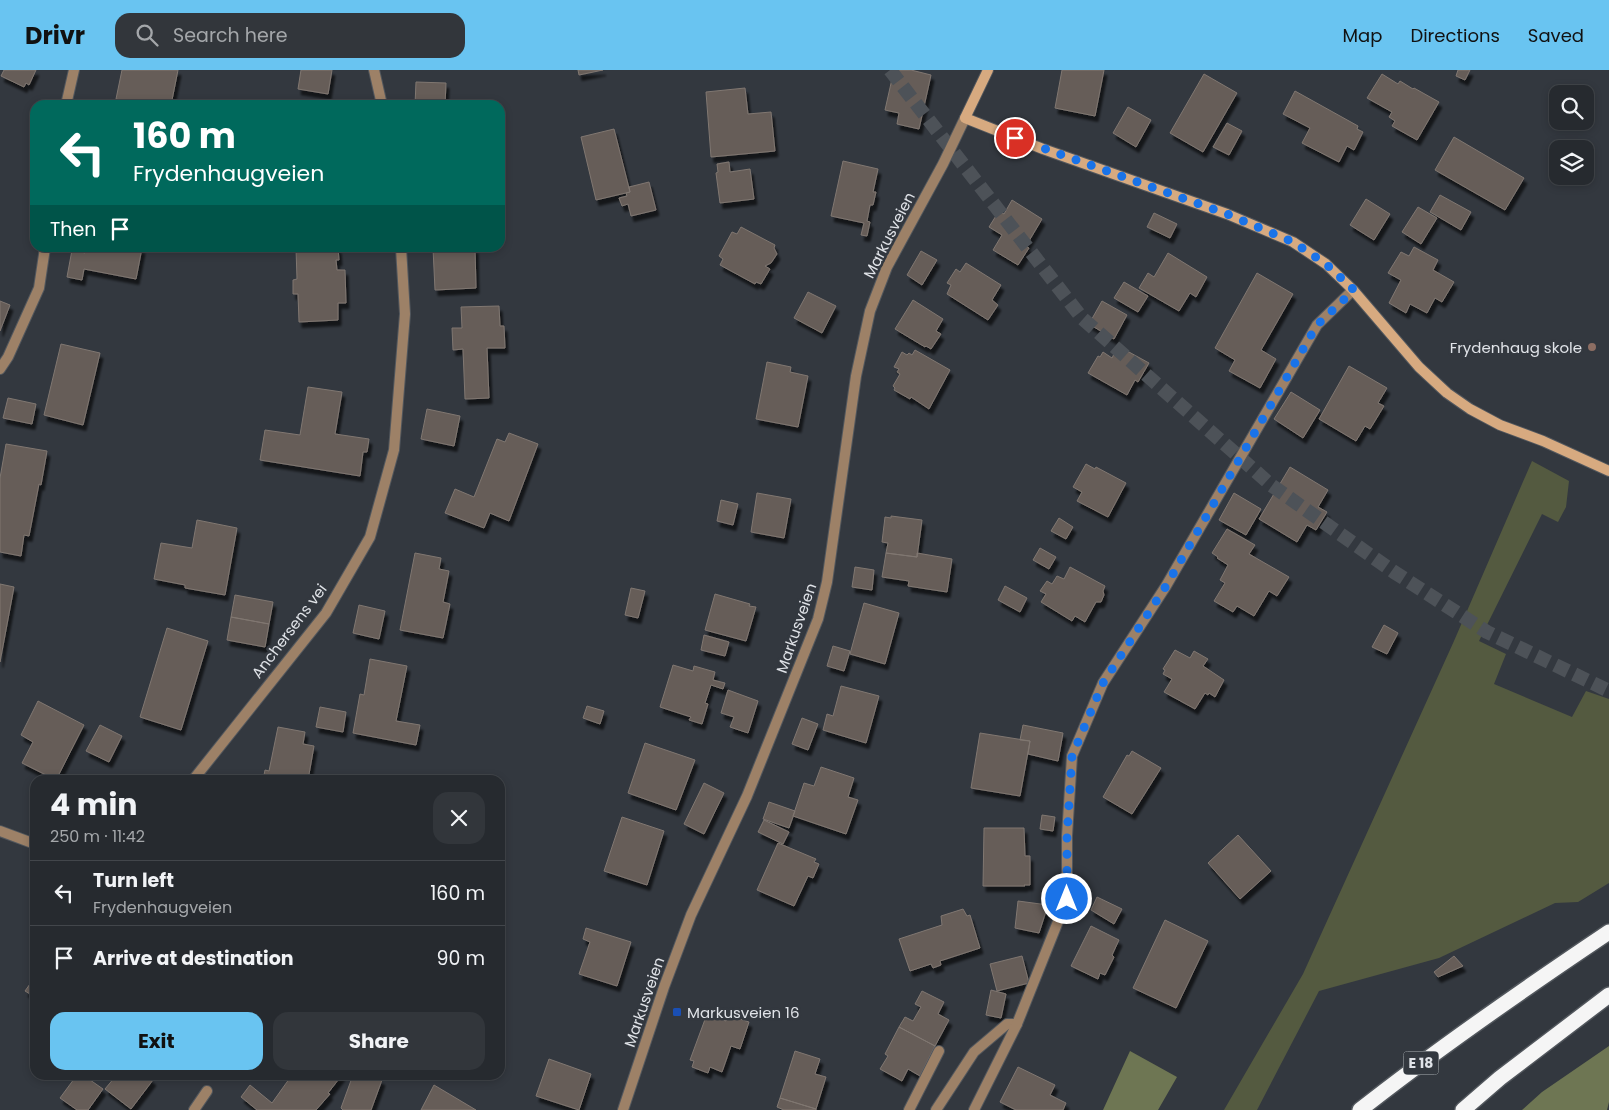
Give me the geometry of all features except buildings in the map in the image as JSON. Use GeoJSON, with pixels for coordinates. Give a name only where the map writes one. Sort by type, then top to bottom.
{"type":"FeatureCollection","features":[{"type":"Feature","properties":{"kind":"highway","name":"E 18"},"geometry":{"type":"LineString","coordinates":[[1360,1110],[1484,1018],[1609,932]]}},
{"type":"Feature","properties":{"kind":"highway"},"geometry":{"type":"LineString","coordinates":[[1463,1110],[1500,1078],[1609,995]]}},
{"type":"Feature","properties":{"kind":"main road"},"geometry":{"type":"LineString","coordinates":[[988,70],[965,118],[1227,214],[1293,242],[1326,264],[1354,290],[1419,367],[1448,393],[1470,409],[1500,425],[1609,471]]}},
{"type":"Feature","properties":{"kind":"street"},"geometry":{"type":"LineString","coordinates":[[67,100],[74,70]]}},
{"type":"Feature","properties":{"kind":"street"},"geometry":{"type":"LineString","coordinates":[[374,70],[381,100]]}},
{"type":"Feature","properties":{"kind":"street","name":"Markusveien"},"geometry":{"type":"LineString","coordinates":[[623,1110],[664,987],[691,915],[751,788],[818,619],[827,582],[856,376],[870,310],[887,266],[943,164],[965,118]]}},
{"type":"Feature","properties":{"kind":"street"},"geometry":{"type":"LineString","coordinates":[[0,369],[8,357],[39,288],[45,252]]}},
{"type":"Feature","properties":{"kind":"street","name":"Anchersens vei"},"geometry":{"type":"LineString","coordinates":[[197,775],[326,613],[370,537],[394,450],[405,314],[401,252]]}},
{"type":"Feature","properties":{"kind":"street"},"geometry":{"type":"LineString","coordinates":[[974,1110],[1017,1024],[1067,899],[1067,836],[1072,756],[1103,683],[1166,586],[1317,325],[1354,290]]}},
{"type":"Feature","properties":{"kind":"street"},"geometry":{"type":"LineString","coordinates":[[0,831],[30,842]]}},
{"type":"Feature","properties":{"kind":"street"},"geometry":{"type":"LineString","coordinates":[[936,1110],[974,1052],[1007,1024],[1017,1024]]}},
{"type":"Feature","properties":{"kind":"street"},"geometry":{"type":"LineString","coordinates":[[909,1110],[938,1051]]}},
{"type":"Feature","properties":{"kind":"street"},"geometry":{"type":"LineString","coordinates":[[194,1110],[207,1091]]}},
{"type":"Feature","properties":{"kind":"green space"},"geometry":{"type":"Polygon","coordinates":[[[1532,461],[1569,481],[1566,507],[1558,522],[1542,514],[1479,641],[1506,654],[1494,684],[1572,717],[1586,691],[1609,699],[1609,883],[1578,902],[1555,903],[1439,958],[1319,991],[1257,1110],[1224,1110],[1303,974],[1454,641],[1532,461]]]}},
{"type":"Feature","properties":{"kind":"green space"},"geometry":{"type":"Polygon","coordinates":[[[1609,1046],[1609,1102],[1607,1110],[1522,1110],[1542,1092],[1609,1046]]]}},
{"type":"Feature","properties":{"kind":"green space"},"geometry":{"type":"Polygon","coordinates":[[[1130,1051],[1177,1077],[1158,1110],[1103,1110],[1130,1051]]]}},
{"type":"Feature","properties":{"kind":"tunnel"},"geometry":{"type":"LineString","coordinates":[[890,70],[1082,318],[1271,485],[1394,572],[1487,632],[1609,691]]}},
{"type":"Feature","properties":{"kind":"place","name":"Frydenhaug skole"},"geometry":{"type":"Point","coordinates":[1592,347]}},
{"type":"Feature","properties":{"kind":"place","name":"Markusveien 16"},"geometry":{"type":"Point","coordinates":[677,1012]}},
{"type":"Feature","properties":{"kind":"route"},"geometry":{"type":"LineString","coordinates":[[1015,138],[1227,214],[1293,242],[1326,264],[1354,290],[1317,325],[1166,586],[1103,683],[1072,756],[1067,836],[1067,899]]}}]}
